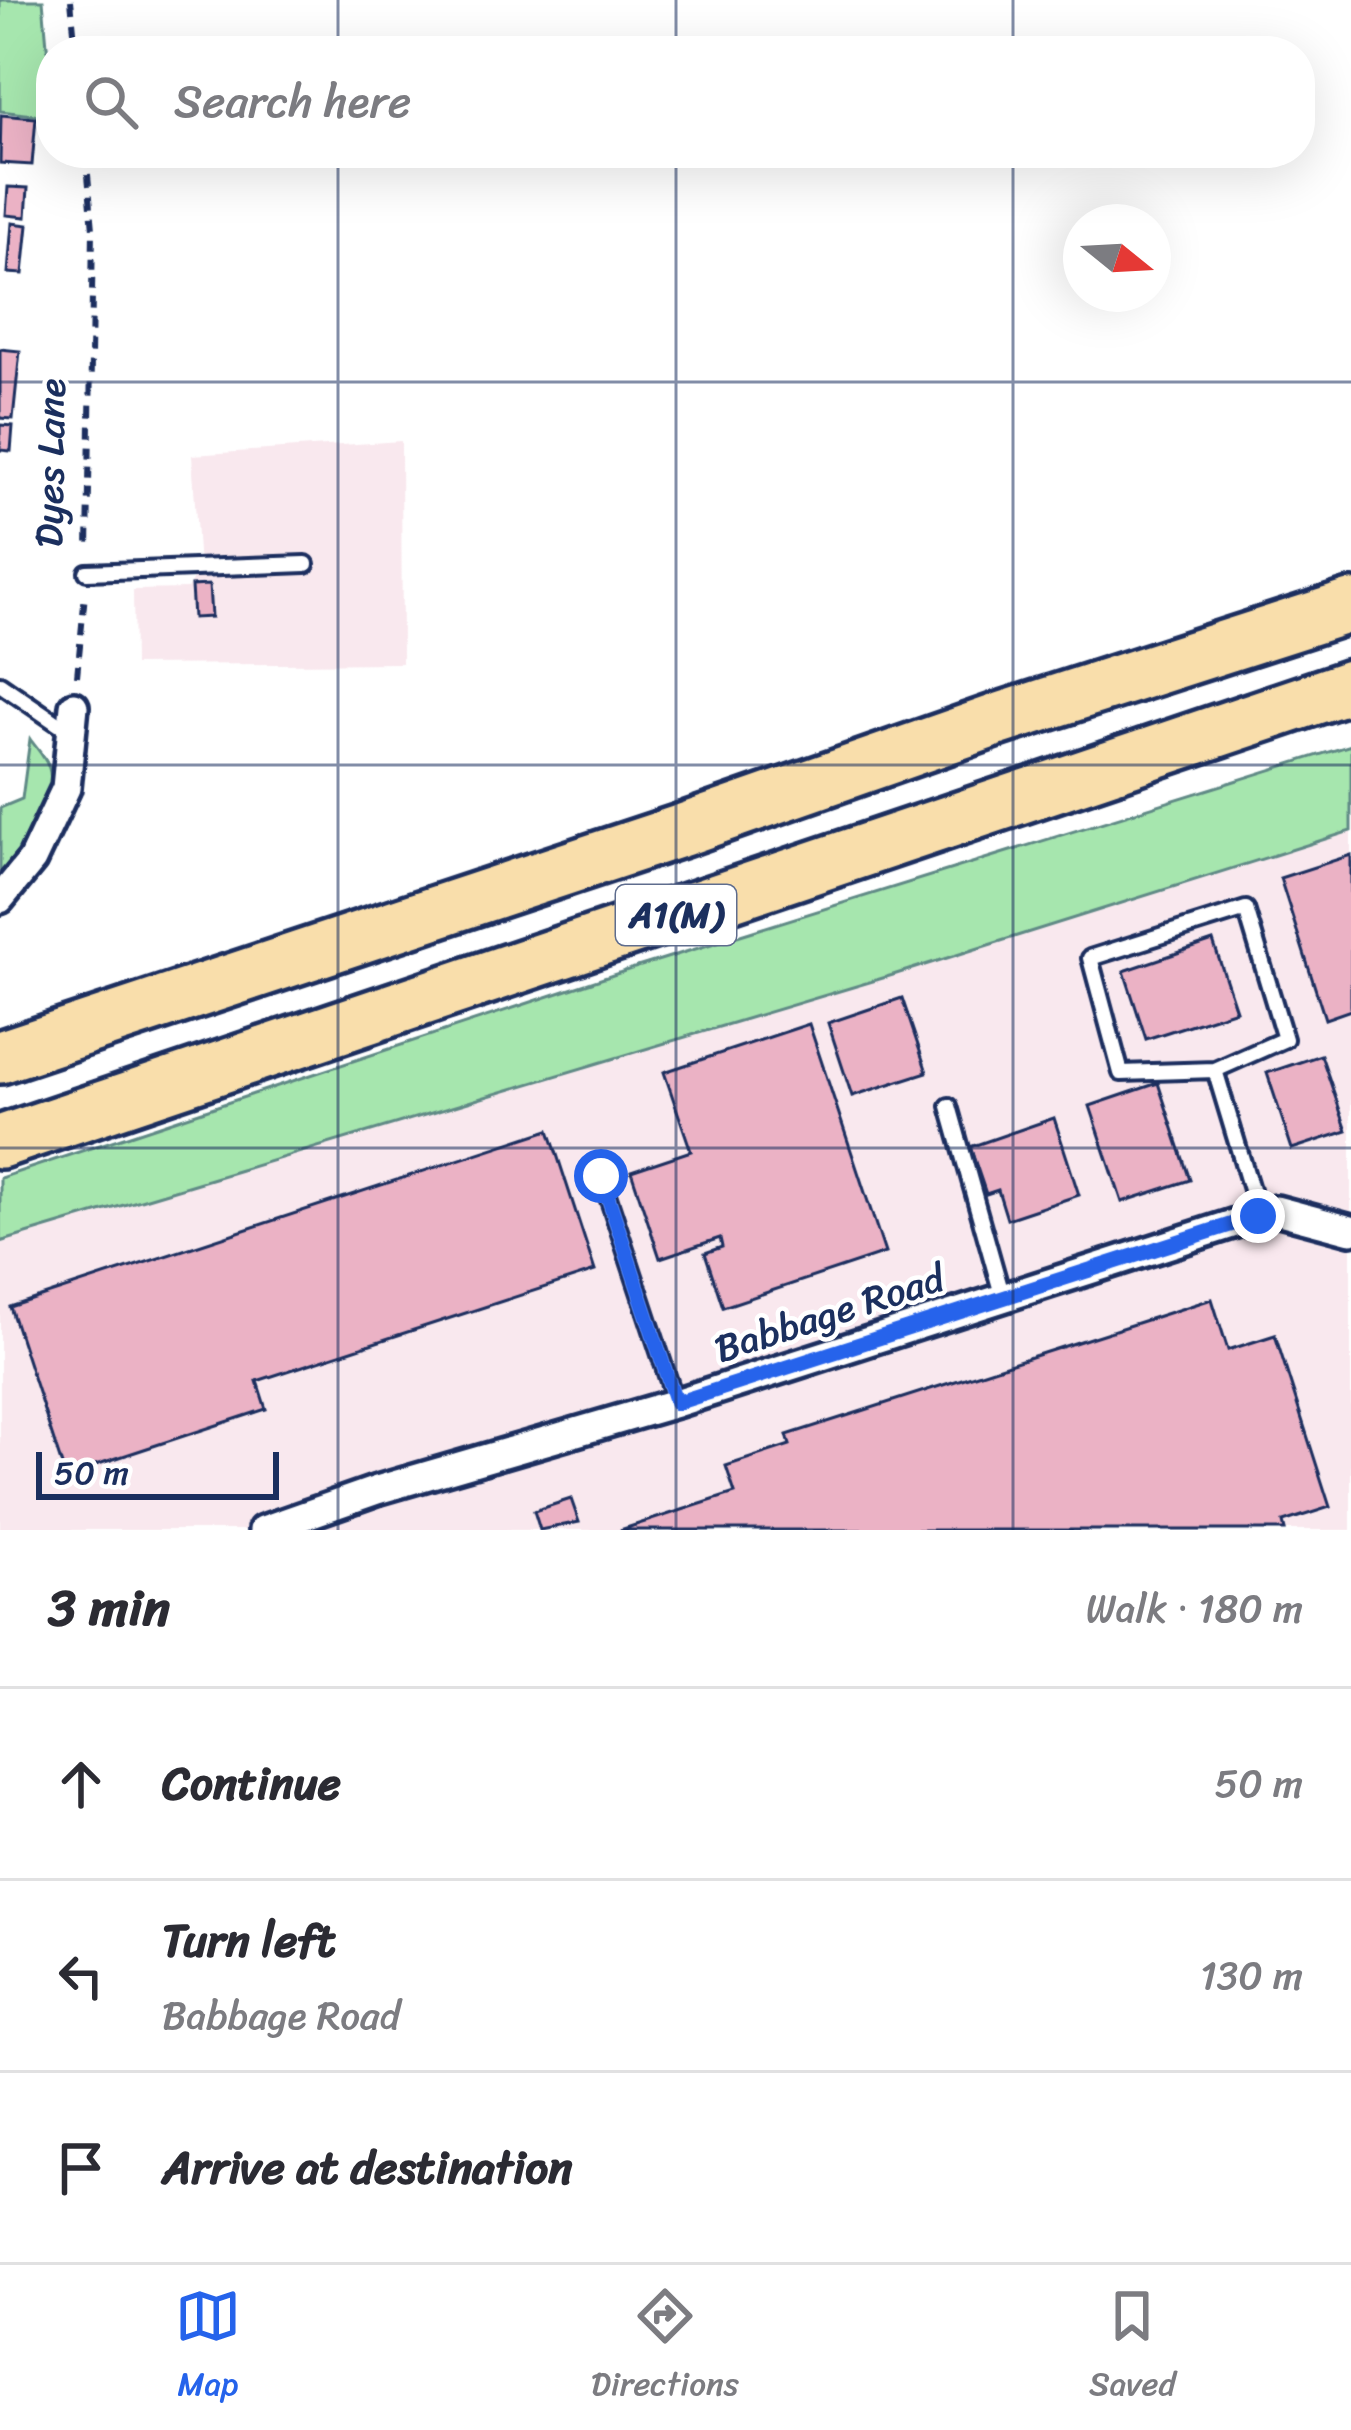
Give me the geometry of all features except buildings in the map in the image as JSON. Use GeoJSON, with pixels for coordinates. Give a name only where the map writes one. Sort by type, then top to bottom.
{"type":"FeatureCollection","features":[{"type":"Feature","properties":{"kind":"highway","name":"A1(M)"},"geometry":{"type":"LineString","coordinates":[[0,1057],[683,830],[1000,719],[1351,606]]}},
{"type":"Feature","properties":{"kind":"highway","name":"A1(M)"},"geometry":{"type":"LineString","coordinates":[[0,1142],[1351,686]]}},
{"type":"Feature","properties":{"kind":"street"},"geometry":{"type":"LineString","coordinates":[[0,899],[32,860],[66,788],[73,719]]}},
{"type":"Feature","properties":{"kind":"street","name":"Babbage Road"},"geometry":{"type":"LineString","coordinates":[[263,1530],[377,1490],[676,1403],[1276,1210],[1347,1222]]}},
{"type":"Feature","properties":{"kind":"lane"},"geometry":{"type":"LineString","coordinates":[[87,572],[306,564]]}},
{"type":"Feature","properties":{"kind":"lane"},"geometry":{"type":"LineString","coordinates":[[0,684],[73,719]]}},
{"type":"Feature","properties":{"kind":"lane"},"geometry":{"type":"LineString","coordinates":[[1246,909],[1285,1039],[1215,1070],[1121,1073],[1090,958],[1246,909]]}},
{"type":"Feature","properties":{"kind":"lane"},"geometry":{"type":"LineString","coordinates":[[1215,1070],[1258,1216]]}},
{"type":"Feature","properties":{"kind":"lane"},"geometry":{"type":"LineString","coordinates":[[949,1106],[1004,1298]]}},
{"type":"Feature","properties":{"kind":"lane"},"geometry":{"type":"LineString","coordinates":[[601,1176],[676,1403]]}},
{"type":"Feature","properties":{"kind":"path"},"geometry":{"type":"LineString","coordinates":[[71,0],[75,36]]}},
{"type":"Feature","properties":{"kind":"path","name":"Dyes Lane"},"geometry":{"type":"LineString","coordinates":[[73,719],[87,572],[93,229],[87,168]]}},
{"type":"Feature","properties":{"kind":"shaded area"},"geometry":{"type":"Polygon","coordinates":[[[401,441],[402,663],[134,665],[133,590],[187,589],[199,569],[192,455],[401,441]]]}},
{"type":"Feature","properties":{"kind":"shaded area"},"geometry":{"type":"Polygon","coordinates":[[[1351,831],[1351,1530],[0,1530],[0,1242],[893,975],[1351,831]]]}},
{"type":"Feature","properties":{"kind":"green space"},"geometry":{"type":"Polygon","coordinates":[[[0,0],[43,0],[46,36],[36,36],[36,115],[0,111],[0,0]]]}},
{"type":"Feature","properties":{"kind":"green space"},"geometry":{"type":"Polygon","coordinates":[[[30,739],[49,768],[49,803],[29,848],[0,885],[0,808],[22,799],[30,739]]]}},
{"type":"Feature","properties":{"kind":"green space"},"geometry":{"type":"Polygon","coordinates":[[[1351,745],[1351,831],[893,975],[0,1242],[0,1178],[631,969],[1351,745]]]}},
{"type":"Feature","properties":{"kind":"route"},"geometry":{"type":"LineString","coordinates":[[601,1176],[676,1403],[1258,1216]]}}]}
